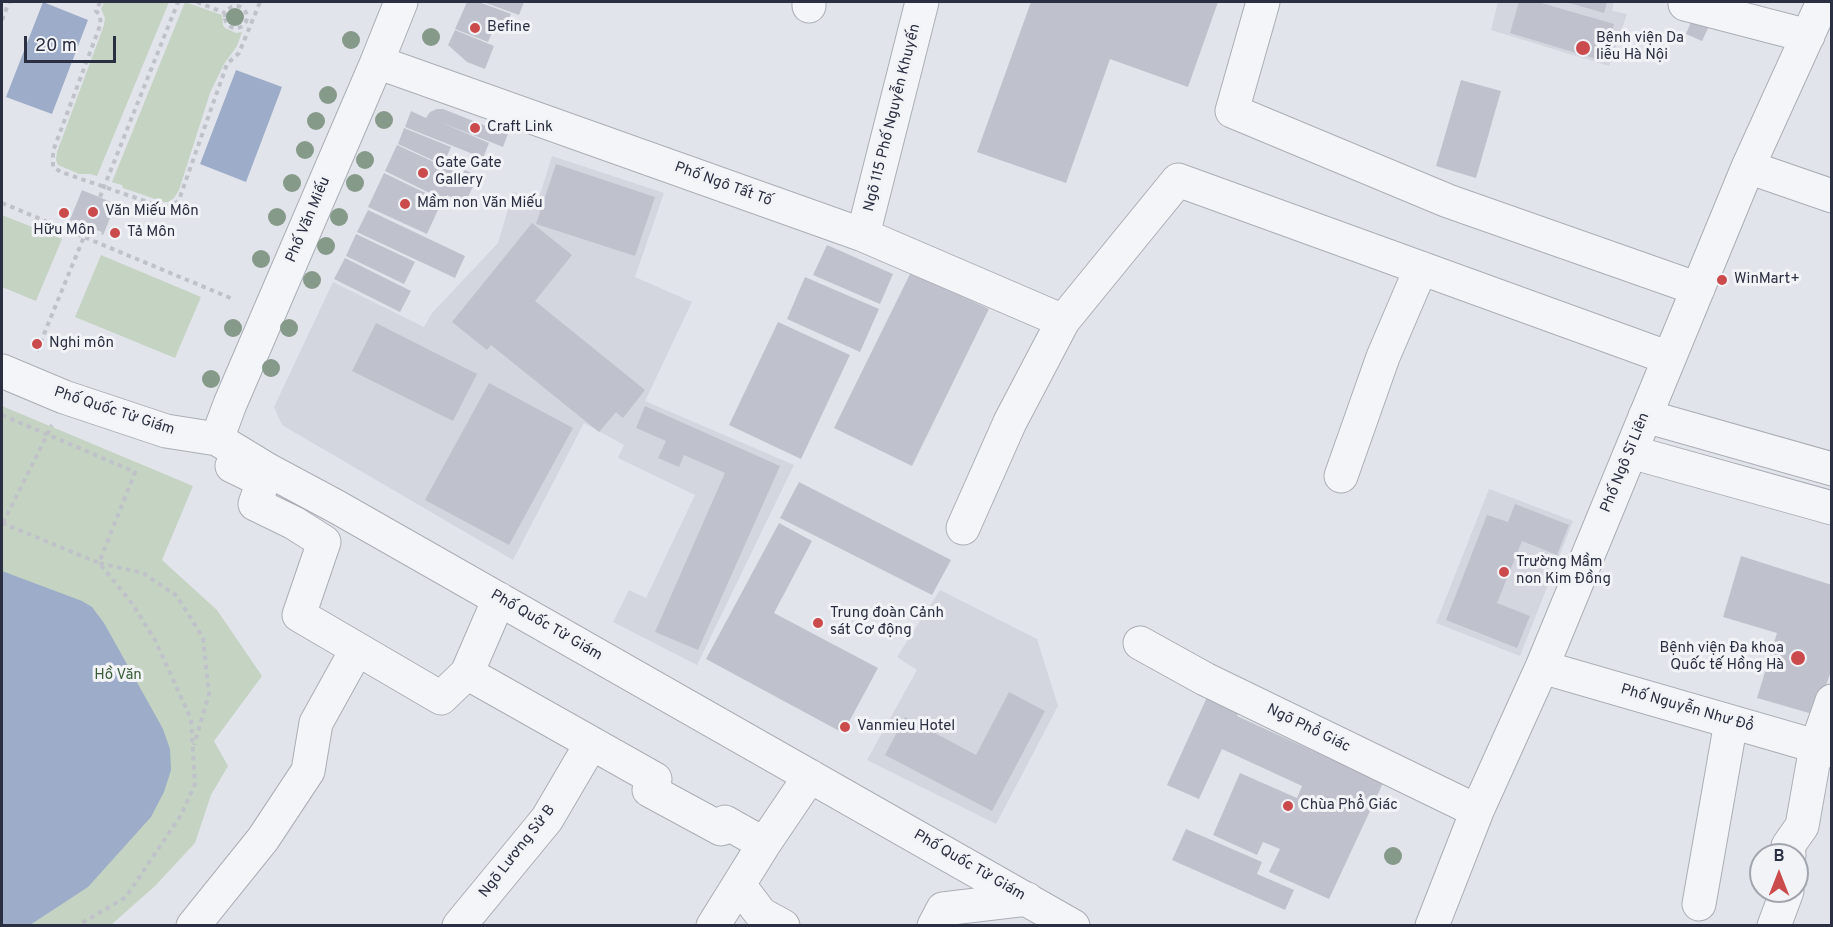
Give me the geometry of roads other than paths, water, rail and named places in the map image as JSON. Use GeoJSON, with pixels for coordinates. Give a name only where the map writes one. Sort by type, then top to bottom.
{"type":"FeatureCollection","features":[{"type":"Feature","properties":{"kind":"street","name":"Phố Văn Miếu"},"geometry":{"type":"LineString","coordinates":[[211,438],[235,394],[401,2]]}},
{"type":"Feature","properties":{"kind":"street","name":"Ngõ 115 Phố Nguyễn Khuyến"},"geometry":{"type":"LineString","coordinates":[[863,235],[922,2]]}},
{"type":"Feature","properties":{"kind":"street"},"geometry":{"type":"LineString","coordinates":[[1263,2],[1232,111],[1448,201],[1698,289]]}},
{"type":"Feature","properties":{"kind":"street","name":"Phố Ngô Sĩ Liên"},"geometry":{"type":"LineString","coordinates":[[1432,926],[1477,811],[1542,667],[1748,166],[1822,2]]}},
{"type":"Feature","properties":{"kind":"street"},"geometry":{"type":"LineString","coordinates":[[1685,4],[1808,36]]}},
{"type":"Feature","properties":{"kind":"street","name":"Phố Ngô Tất Tố"},"geometry":{"type":"LineString","coordinates":[[377,62],[863,235],[1063,321]]}},
{"type":"Feature","properties":{"kind":"street"},"geometry":{"type":"LineString","coordinates":[[1748,166],[1832,196]]}},
{"type":"Feature","properties":{"kind":"street"},"geometry":{"type":"LineString","coordinates":[[963,528],[1010,422],[1063,321],[1178,180],[1669,358]]}},
{"type":"Feature","properties":{"kind":"street"},"geometry":{"type":"LineString","coordinates":[[1341,476],[1383,357],[1421,268]]}},
{"type":"Feature","properties":{"kind":"street","name":"Phố Quốc Tử Giám"},"geometry":{"type":"LineString","coordinates":[[13,376],[64,397],[165,431],[211,438],[337,507],[1073,926]]}},
{"type":"Feature","properties":{"kind":"street"},"geometry":{"type":"LineString","coordinates":[[1645,416],[1832,469]]}},
{"type":"Feature","properties":{"kind":"street"},"geometry":{"type":"LineString","coordinates":[[211,438],[209,453],[263,482],[255,504],[294,523],[324,542],[299,615],[441,698],[467,673],[499,599]]}},
{"type":"Feature","properties":{"kind":"street"},"geometry":{"type":"LineString","coordinates":[[1630,452],[1832,508]]}},
{"type":"Feature","properties":{"kind":"street","name":"Ngõ Phổ Giác"},"geometry":{"type":"LineString","coordinates":[[1140,643],[1205,680],[1477,811]]}},
{"type":"Feature","properties":{"kind":"street"},"geometry":{"type":"LineString","coordinates":[[193,926],[263,839],[308,771],[316,723],[357,649]]}},
{"type":"Feature","properties":{"kind":"street","name":"Phố Nguyễn Như Đổ"},"geometry":{"type":"LineString","coordinates":[[1542,667],[1824,749]]}},
{"type":"Feature","properties":{"kind":"street"},"geometry":{"type":"LineString","coordinates":[[467,673],[655,778],[649,790],[721,829],[725,822],[764,844]]}},
{"type":"Feature","properties":{"kind":"street"},"geometry":{"type":"LineString","coordinates":[[1790,843],[1802,826],[1824,749],[1832,701]]}},
{"type":"Feature","properties":{"kind":"street"},"geometry":{"type":"LineString","coordinates":[[1699,904],[1731,722]]}},
{"type":"Feature","properties":{"kind":"street","name":"Ngõ Lương Sử B"},"geometry":{"type":"LineString","coordinates":[[459,926],[546,819],[591,744]]}},
{"type":"Feature","properties":{"kind":"street"},"geometry":{"type":"LineString","coordinates":[[713,926],[810,776]]}},
{"type":"Feature","properties":{"kind":"street"},"geometry":{"type":"LineString","coordinates":[[739,885],[761,914],[783,926]]}},
{"type":"Feature","properties":{"kind":"street"},"geometry":{"type":"LineString","coordinates":[[934,926],[943,909],[1027,899]]}},
{"type":"Feature","properties":{"kind":"street"},"geometry":{"type":"LineString","coordinates":[[1774,926],[1783,903]]}},
{"type":"Feature","properties":{"kind":"water"},"geometry":{"type":"Polygon","coordinates":[[[43,2],[88,20],[52,114],[6,97],[43,2]]]}},
{"type":"Feature","properties":{"kind":"water"},"geometry":{"type":"Polygon","coordinates":[[[236,70],[282,87],[246,182],[200,164],[236,70]]]}},
{"type":"Feature","properties":{"kind":"water","name":"Hồ Văn"},"geometry":{"type":"Polygon","coordinates":[[[2,571],[82,601],[92,607],[104,623],[163,729],[170,749],[171,770],[164,792],[151,817],[88,887],[30,925],[2,925],[2,571]]]}},
{"type":"Feature","properties":{"kind":"place","name":"Befine"},"geometry":{"type":"Point","coordinates":[475,28]}},
{"type":"Feature","properties":{"kind":"place","name":"Bệnh viện Da liễu Hà Nội"},"geometry":{"type":"Point","coordinates":[1583,48]}},
{"type":"Feature","properties":{"kind":"place","name":"Craft Link"},"geometry":{"type":"Point","coordinates":[475,128]}},
{"type":"Feature","properties":{"kind":"place","name":"Gate Gate Gallery"},"geometry":{"type":"Point","coordinates":[423,173]}},
{"type":"Feature","properties":{"kind":"place","name":"Mầm non Văn Miếu"},"geometry":{"type":"Point","coordinates":[405,204]}},
{"type":"Feature","properties":{"kind":"place","name":"Văn Miếu Môn"},"geometry":{"type":"Point","coordinates":[93,212]}},
{"type":"Feature","properties":{"kind":"place","name":"Hữu Môn"},"geometry":{"type":"Point","coordinates":[64,213]}},
{"type":"Feature","properties":{"kind":"place","name":"Tả Môn"},"geometry":{"type":"Point","coordinates":[115,233]}},
{"type":"Feature","properties":{"kind":"place","name":"WinMart+"},"geometry":{"type":"Point","coordinates":[1722,280]}},
{"type":"Feature","properties":{"kind":"place","name":"Nghi môn"},"geometry":{"type":"Point","coordinates":[37,344]}},
{"type":"Feature","properties":{"kind":"place","name":"Trường Mầm non Kim Đồng"},"geometry":{"type":"Point","coordinates":[1504,572]}},
{"type":"Feature","properties":{"kind":"place","name":"Trung đoàn Cảnh sát Cơ động"},"geometry":{"type":"Point","coordinates":[818,623]}},
{"type":"Feature","properties":{"kind":"place","name":"Bệnh viện Đa khoa Quốc tế Hồng Hà"},"geometry":{"type":"Point","coordinates":[1798,658]}},
{"type":"Feature","properties":{"kind":"place","name":"Vanmieu Hotel"},"geometry":{"type":"Point","coordinates":[845,727]}},
{"type":"Feature","properties":{"kind":"place","name":"Chùa Phổ Giác"},"geometry":{"type":"Point","coordinates":[1288,806]}}]}
